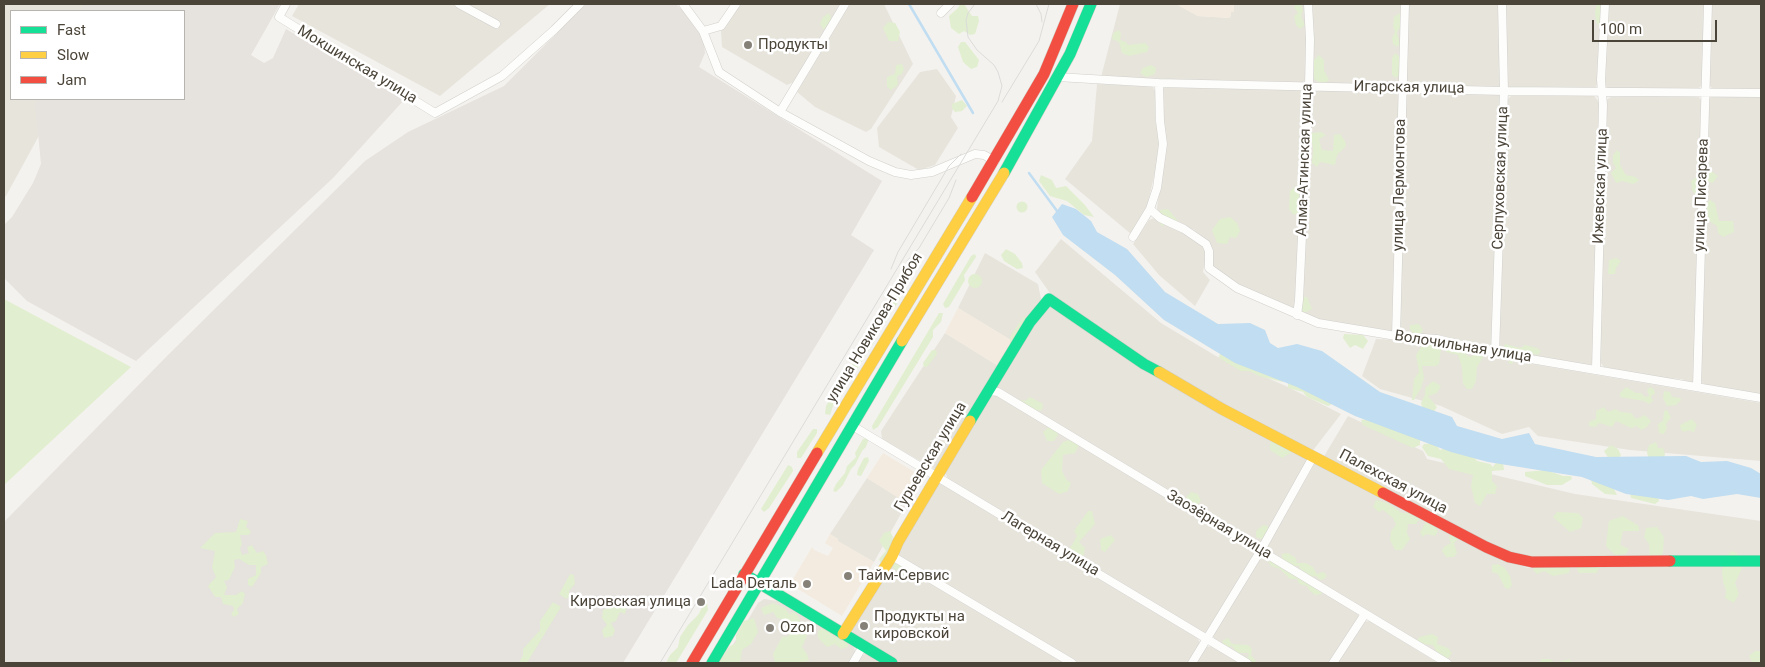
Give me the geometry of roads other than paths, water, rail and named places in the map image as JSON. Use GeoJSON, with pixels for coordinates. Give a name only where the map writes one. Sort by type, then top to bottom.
{"type":"FeatureCollection","features":[{"type":"Feature","properties":{"kind":"main road","name":"улица Новикова-Прибоя"},"geometry":{"type":"LineString","coordinates":[[692,663],[995,161],[1044,74],[1074,4]]}},
{"type":"Feature","properties":{"kind":"main road","name":"улица Новикова-Прибоя"},"geometry":{"type":"LineString","coordinates":[[712,663],[851,425],[1012,158],[1070,54],[1090,4]]}},
{"type":"Feature","properties":{"kind":"main road","name":"Гурьевская улица"},"geometry":{"type":"LineString","coordinates":[[843,634],[892,556],[898,542],[937,475],[1030,322],[1049,299]]}},
{"type":"Feature","properties":{"kind":"main road","name":"Палехская улица"},"geometry":{"type":"LineString","coordinates":[[1049,299],[1144,364],[1172,378],[1222,409],[1486,547],[1510,557],[1532,562],[1761,561]]}},
{"type":"Feature","properties":{"kind":"main road"},"geometry":{"type":"LineString","coordinates":[[744,574],[759,585],[892,663]]}},
{"type":"Feature","properties":{"kind":"street","name":"Мокшинская улица"},"geometry":{"type":"LineString","coordinates":[[286,4],[278,17],[435,112],[502,76],[580,4]]}},
{"type":"Feature","properties":{"kind":"street"},"geometry":{"type":"LineString","coordinates":[[459,4],[496,24]]}},
{"type":"Feature","properties":{"kind":"street"},"geometry":{"type":"LineString","coordinates":[[683,4],[703,31],[719,72],[780,112],[869,162],[895,172],[911,175],[932,172],[974,154],[984,155],[995,161]]}},
{"type":"Feature","properties":{"kind":"street"},"geometry":{"type":"LineString","coordinates":[[703,31],[721,26],[736,4]]}},
{"type":"Feature","properties":{"kind":"street"},"geometry":{"type":"LineString","coordinates":[[780,112],[846,4]]}},
{"type":"Feature","properties":{"kind":"street"},"geometry":{"type":"LineString","coordinates":[[941,13],[950,4]]}},
{"type":"Feature","properties":{"kind":"street","name":"Алма-Атинская улица"},"geometry":{"type":"LineString","coordinates":[[1297,315],[1310,39],[1308,4]]}},
{"type":"Feature","properties":{"kind":"street","name":"улица Лермонтова"},"geometry":{"type":"LineString","coordinates":[[1396,336],[1405,4]]}},
{"type":"Feature","properties":{"kind":"street","name":"Серпуховская улица"},"geometry":{"type":"LineString","coordinates":[[1495,353],[1504,91],[1502,4]]}},
{"type":"Feature","properties":{"kind":"street","name":"Ижевская улица"},"geometry":{"type":"LineString","coordinates":[[1596,369],[1603,105],[1601,80],[1605,4]]}},
{"type":"Feature","properties":{"kind":"street","name":"улица Писарева"},"geometry":{"type":"LineString","coordinates":[[1697,387],[1708,4]]}},
{"type":"Feature","properties":{"kind":"street","name":"Игарская улица"},"geometry":{"type":"LineString","coordinates":[[1057,77],[1159,83],[1504,91],[1761,93]]}},
{"type":"Feature","properties":{"kind":"street"},"geometry":{"type":"LineString","coordinates":[[1133,237],[1150,208],[1157,188],[1163,144],[1159,83]]}},
{"type":"Feature","properties":{"kind":"street","name":"Волочильная улица"},"geometry":{"type":"LineString","coordinates":[[1150,208],[1160,218],[1184,229],[1206,244],[1209,251],[1209,268],[1237,288],[1318,323],[1396,336],[1437,339],[1495,353],[1761,398]]}},
{"type":"Feature","properties":{"kind":"street","name":"Заозёрная улица"},"geometry":{"type":"LineString","coordinates":[[989,391],[998,392],[1447,663]]}},
{"type":"Feature","properties":{"kind":"street","name":"Лагерная улица"},"geometry":{"type":"LineString","coordinates":[[851,425],[1247,663]]}},
{"type":"Feature","properties":{"kind":"street"},"geometry":{"type":"LineString","coordinates":[[1192,663],[1261,550],[1313,457]]}},
{"type":"Feature","properties":{"kind":"street"},"geometry":{"type":"LineString","coordinates":[[892,556],[1072,663]]}},
{"type":"Feature","properties":{"kind":"street"},"geometry":{"type":"LineString","coordinates":[[1333,663],[1365,614]]}},
{"type":"Feature","properties":{"kind":"street"},"geometry":{"type":"LineString","coordinates":[[853,663],[863,646]]}},
{"type":"Feature","properties":{"kind":"water"},"geometry":{"type":"Polygon","coordinates":[[[1062,204],[1076,209],[1091,221],[1097,232],[1127,249],[1165,292],[1218,324],[1250,323],[1265,330],[1270,343],[1278,348],[1297,344],[1322,351],[1380,392],[1452,417],[1457,426],[1502,439],[1529,433],[1535,444],[1596,457],[1686,456],[1701,462],[1727,461],[1751,468],[1761,474],[1761,498],[1737,494],[1703,499],[1691,496],[1668,500],[1626,494],[1582,477],[1488,462],[1451,452],[1355,416],[1297,387],[1235,363],[1164,320],[1115,275],[1063,235],[1052,217],[1062,204]]]}},
{"type":"Feature","properties":{"kind":"waterway"},"geometry":{"type":"LineString","coordinates":[[909,4],[973,113]]}},
{"type":"Feature","properties":{"kind":"waterway"},"geometry":{"type":"LineString","coordinates":[[1029,173],[1057,211]]}},
{"type":"Feature","properties":{"kind":"tram line"},"geometry":{"type":"LineString","coordinates":[[660,663],[998,101],[1002,86],[998,72],[994,65],[977,50],[968,37],[966,20],[968,13],[975,4]]}},
{"type":"Feature","properties":{"kind":"tram line"},"geometry":{"type":"LineString","coordinates":[[1036,4],[1041,14],[1042,22]]}},
{"type":"Feature","properties":{"kind":"tram line"},"geometry":{"type":"LineString","coordinates":[[1002,102],[1039,41],[1049,4]]}},
{"type":"Feature","properties":{"kind":"tram line"},"geometry":{"type":"LineString","coordinates":[[891,269],[898,252],[949,166],[961,154]]}},
{"type":"Feature","properties":{"kind":"tram line"},"geometry":{"type":"LineString","coordinates":[[907,261],[919,248],[949,198],[956,180]]}},
{"type":"Feature","properties":{"kind":"place","name":"Продукты"},"geometry":{"type":"Point","coordinates":[748,45]}},
{"type":"Feature","properties":{"kind":"place","name":"Тайм-Сервис"},"geometry":{"type":"Point","coordinates":[848,576]}},
{"type":"Feature","properties":{"kind":"place","name":"Lada Dеталь"},"geometry":{"type":"Point","coordinates":[807,584]}},
{"type":"Feature","properties":{"kind":"place","name":"Кировская улица"},"geometry":{"type":"Point","coordinates":[701,602]}},
{"type":"Feature","properties":{"kind":"place","name":"Продукты на кировской"},"geometry":{"type":"Point","coordinates":[864,626]}},
{"type":"Feature","properties":{"kind":"place","name":"Ozon"},"geometry":{"type":"Point","coordinates":[770,628]}}]}
